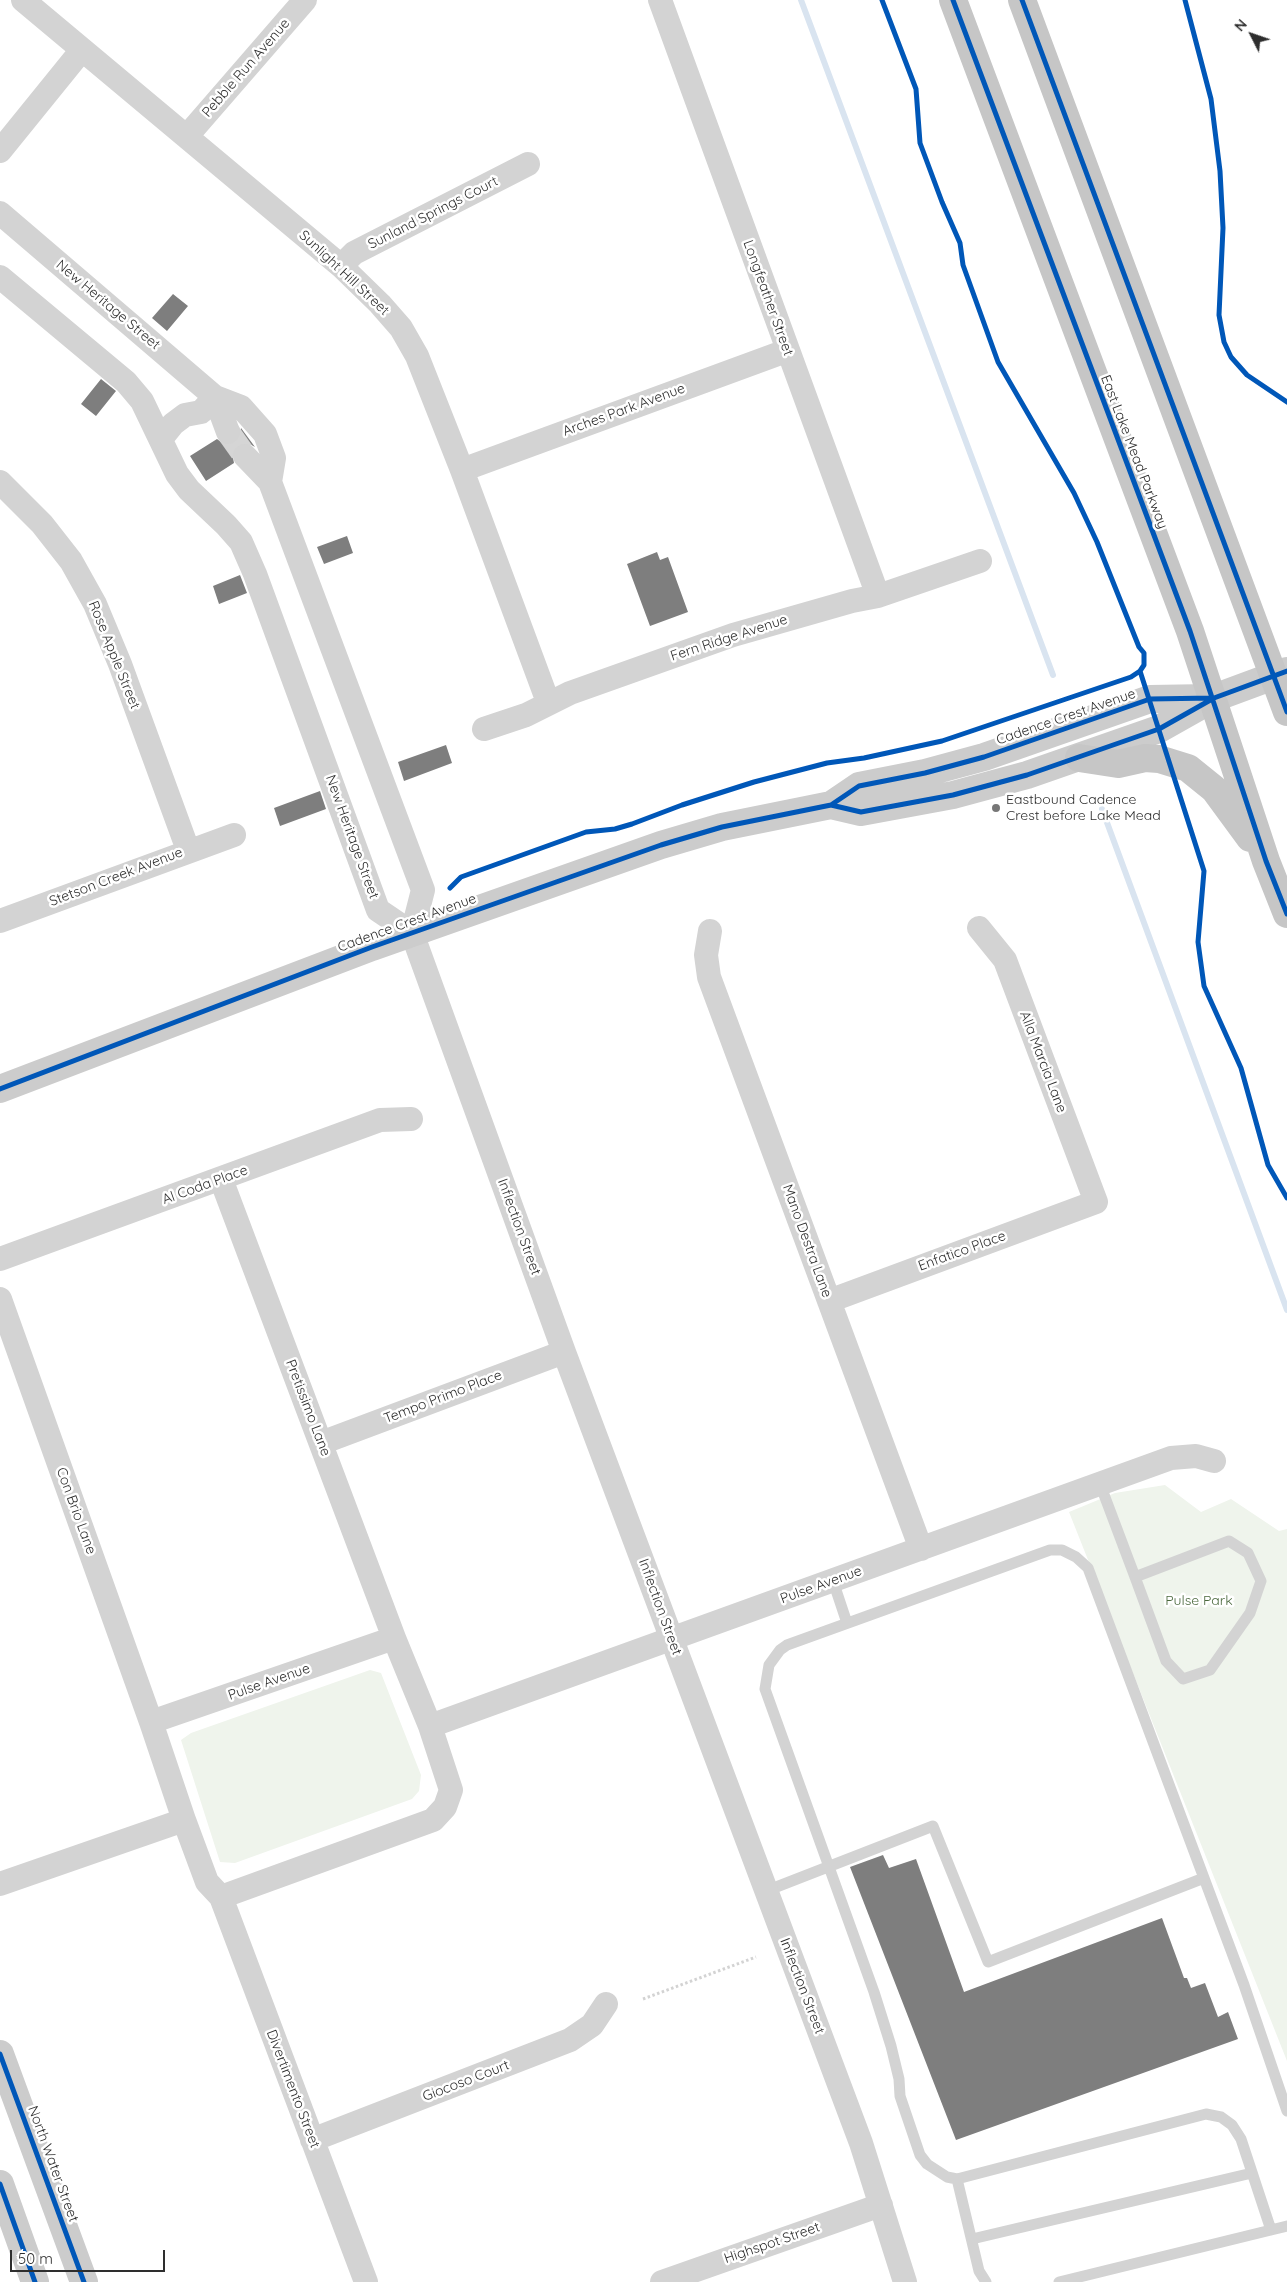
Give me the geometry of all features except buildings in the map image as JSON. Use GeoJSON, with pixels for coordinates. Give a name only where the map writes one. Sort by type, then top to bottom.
{"type":"FeatureCollection","features":[{"type":"Feature","properties":{"kind":"main road","name":"East Lake Mead Parkway"},"geometry":{"type":"LineString","coordinates":[[953,0],[1214,698],[1266,861],[1287,914]]}},
{"type":"Feature","properties":{"kind":"main road"},"geometry":{"type":"LineString","coordinates":[[1022,0],[1280,673],[1287,712]]}},
{"type":"Feature","properties":{"kind":"main road"},"geometry":{"type":"LineString","coordinates":[[1079,758],[1118,764],[1145,758],[1159,759],[1188,768],[1214,789],[1266,861]]}},
{"type":"Feature","properties":{"kind":"street","name":"Sunlight Hill Street"},"geometry":{"type":"LineString","coordinates":[[23,0],[81,51],[187,136],[341,266],[380,304],[401,328],[417,356],[462,470],[548,702]]}},
{"type":"Feature","properties":{"kind":"street","name":"Pebble Run Avenue"},"geometry":{"type":"LineString","coordinates":[[187,136],[305,0]]}},
{"type":"Feature","properties":{"kind":"street","name":"Longfeather Street"},"geometry":{"type":"LineString","coordinates":[[660,0],[786,351],[878,596]]}},
{"type":"Feature","properties":{"kind":"street"},"geometry":{"type":"LineString","coordinates":[[0,151],[81,51]]}},
{"type":"Feature","properties":{"kind":"street","name":"Sunland Springs Court"},"geometry":{"type":"LineString","coordinates":[[341,266],[354,254],[528,164]]}},
{"type":"Feature","properties":{"kind":"street","name":"New Heritage Street"},"geometry":{"type":"LineString","coordinates":[[0,213],[215,397],[241,407],[265,434],[274,458],[270,482]]}},
{"type":"Feature","properties":{"kind":"street","name":"New Heritage Street"},"geometry":{"type":"LineString","coordinates":[[0,277],[126,382],[142,401],[161,439],[168,458],[189,490],[241,542],[259,583],[378,910],[412,933],[423,890],[270,482],[245,456]]}},
{"type":"Feature","properties":{"kind":"street","name":"Arches Park Avenue"},"geometry":{"type":"LineString","coordinates":[[462,470],[786,351]]}},
{"type":"Feature","properties":{"kind":"street"},"geometry":{"type":"LineString","coordinates":[[161,439],[173,424],[185,416],[200,412],[215,397]]}},
{"type":"Feature","properties":{"kind":"street","name":"New Heritage Street"},"geometry":{"type":"LineString","coordinates":[[215,397],[228,432]]}},
{"type":"Feature","properties":{"kind":"street","name":"Rose Apple Street"},"geometry":{"type":"LineString","coordinates":[[0,482],[48,531],[71,561],[94,604],[120,664],[188,850]]}},
{"type":"Feature","properties":{"kind":"street","name":"Fern Ridge Avenue"},"geometry":{"type":"LineString","coordinates":[[484,729],[526,715],[548,702],[733,635],[878,596],[980,561]]}},
{"type":"Feature","properties":{"kind":"street"},"geometry":{"type":"LineString","coordinates":[[1214,698],[1280,673]]}},
{"type":"Feature","properties":{"kind":"street","name":"Cadence Crest Avenue"},"geometry":{"type":"LineString","coordinates":[[0,1089],[412,933],[661,845],[722,827],[831,806],[861,812],[953,794],[1027,775],[1159,729],[1214,698]]}},
{"type":"Feature","properties":{"kind":"street","name":"Cadence Crest Avenue"},"geometry":{"type":"LineString","coordinates":[[831,806],[859,786],[925,773],[984,757],[1150,699],[1214,698]]}},
{"type":"Feature","properties":{"kind":"street","name":"Stetson Creek Avenue"},"geometry":{"type":"LineString","coordinates":[[0,921],[188,850],[234,835]]}},
{"type":"Feature","properties":{"kind":"street","name":"Alla Marcia Lane"},"geometry":{"type":"LineString","coordinates":[[979,928],[1005,960],[1096,1202]]}},
{"type":"Feature","properties":{"kind":"street","name":"Mano Destra Lane"},"geometry":{"type":"LineString","coordinates":[[710,931],[706,955],[709,977],[922,1549]]}},
{"type":"Feature","properties":{"kind":"street","name":"Inflection Street"},"geometry":{"type":"LineString","coordinates":[[412,933],[564,1352],[862,2143],[904,2282]]}},
{"type":"Feature","properties":{"kind":"street","name":"Al Coda Place"},"geometry":{"type":"LineString","coordinates":[[0,1259],[380,1120],[410,1119]]}},
{"type":"Feature","properties":{"kind":"street","name":"Pretissimo Lane"},"geometry":{"type":"LineString","coordinates":[[222,1179],[394,1638]]}},
{"type":"Feature","properties":{"kind":"street","name":"Enfatico Place"},"geometry":{"type":"LineString","coordinates":[[829,1301],[1096,1202]]}},
{"type":"Feature","properties":{"kind":"street","name":"Con Brio Lane"},"geometry":{"type":"LineString","coordinates":[[0,1299],[152,1722]]}},
{"type":"Feature","properties":{"kind":"street","name":"Tempo Primo Place"},"geometry":{"type":"LineString","coordinates":[[321,1443],[564,1352]]}},
{"type":"Feature","properties":{"kind":"street","name":"Pulse Avenue"},"geometry":{"type":"LineString","coordinates":[[430,1726],[1171,1458],[1196,1456],[1214,1461]]}},
{"type":"Feature","properties":{"kind":"street"},"geometry":{"type":"LineString","coordinates":[[152,1722],[206,1882],[221,1897],[433,1820],[444,1807],[451,1790],[430,1726],[394,1638]]}},
{"type":"Feature","properties":{"kind":"street","name":"Pulse Avenue"},"geometry":{"type":"LineString","coordinates":[[152,1722],[394,1638]]}},
{"type":"Feature","properties":{"kind":"street"},"geometry":{"type":"LineString","coordinates":[[0,1884],[184,1820]]}},
{"type":"Feature","properties":{"kind":"street","name":"Divertimento Street"},"geometry":{"type":"LineString","coordinates":[[221,1897],[366,2282]]}},
{"type":"Feature","properties":{"kind":"street","name":"Giocoso Court"},"geometry":{"type":"LineString","coordinates":[[312,2140],[570,2040],[592,2025],[606,2004]]}},
{"type":"Feature","properties":{"kind":"street","name":"North Water Street"},"geometry":{"type":"LineString","coordinates":[[1,2061],[84,2282]]}},
{"type":"Feature","properties":{"kind":"street"},"geometry":{"type":"LineString","coordinates":[[0,2184],[35,2282]]}},
{"type":"Feature","properties":{"kind":"street","name":"Highspot Street"},"geometry":{"type":"LineString","coordinates":[[662,2282],[881,2205]]}},
{"type":"Feature","properties":{"kind":"lane"},"geometry":{"type":"LineString","coordinates":[[1100,1484],[1166,1661],[1183,1679],[1210,1670],[1250,1613],[1261,1581],[1248,1553],[1229,1541],[1135,1577]]}},
{"type":"Feature","properties":{"kind":"lane"},"geometry":{"type":"LineString","coordinates":[[1271,2230],[1241,2140],[1232,2125],[1221,2117],[1206,2114],[957,2179],[934,2171],[920,2155],[900,2096],[899,2078],[891,2046],[765,1689],[765,1676],[773,1657],[787,1645],[1050,1550],[1062,1550],[1088,1568],[1244,1985],[1287,2111]]}},
{"type":"Feature","properties":{"kind":"lane"},"geometry":{"type":"LineString","coordinates":[[833,1581],[847,1623]]}},
{"type":"Feature","properties":{"kind":"lane"},"geometry":{"type":"LineString","coordinates":[[766,1891],[933,1826],[988,1962],[1204,1878]]}},
{"type":"Feature","properties":{"kind":"lane"},"geometry":{"type":"LineString","coordinates":[[972,2239],[1252,2173]]}},
{"type":"Feature","properties":{"kind":"lane"},"geometry":{"type":"LineString","coordinates":[[957,2179],[979,2271],[986,2282]]}},
{"type":"Feature","properties":{"kind":"lane"},"geometry":{"type":"LineString","coordinates":[[1059,2282],[1097,2277],[1287,2226]]}},
{"type":"Feature","properties":{"kind":"path"},"geometry":{"type":"LineString","coordinates":[[643,1999],[756,1957]]}},
{"type":"Feature","properties":{"kind":"green space","name":"Pulse Park"},"geometry":{"type":"Polygon","coordinates":[[[1165,1485],[1201,1512],[1231,1499],[1279,1531],[1287,1529],[1287,2061],[1069,1512],[1115,1493],[1165,1485]]]}},
{"type":"Feature","properties":{"kind":"green space"},"geometry":{"type":"Polygon","coordinates":[[[370,1670],[381,1673],[421,1775],[419,1791],[412,1799],[235,1863],[220,1862],[181,1740],[191,1733],[370,1670]]]}},
{"type":"Feature","properties":{"kind":"waterway"},"geometry":{"type":"LineString","coordinates":[[801,0],[1053,675]]}},
{"type":"Feature","properties":{"kind":"waterway"},"geometry":{"type":"LineString","coordinates":[[1102,809],[1287,1310]]}},
{"type":"Feature","properties":{"kind":"tunnel"},"geometry":{"type":"LineString","coordinates":[[228,432],[245,456]]}},
{"type":"Feature","properties":{"kind":"cycle path"},"geometry":{"type":"LineString","coordinates":[[882,0],[916,89],[920,143],[960,243],[963,265],[998,362],[1074,493],[1097,542],[1139,647],[1144,653],[1144,665],[1140,671],[1204,871],[1198,942],[1204,986],[1241,1068],[1268,1165],[1287,1198]]}},
{"type":"Feature","properties":{"kind":"cycle path"},"geometry":{"type":"LineString","coordinates":[[953,0],[1190,631],[1266,861],[1287,914]]}},
{"type":"Feature","properties":{"kind":"cycle path"},"geometry":{"type":"LineString","coordinates":[[1022,0],[1287,712]]}},
{"type":"Feature","properties":{"kind":"cycle path"},"geometry":{"type":"LineString","coordinates":[[1185,0],[1211,99],[1220,171],[1223,228],[1219,315],[1224,342],[1231,357],[1247,375],[1287,402]]}},
{"type":"Feature","properties":{"kind":"cycle path"},"geometry":{"type":"LineString","coordinates":[[450,888],[461,877],[586,832],[615,829],[754,782],[827,763],[864,758],[942,741],[1131,677],[1140,671]]}},
{"type":"Feature","properties":{"kind":"cycle path"},"geometry":{"type":"LineString","coordinates":[[0,1089],[372,947],[661,845],[722,827],[831,805],[861,812],[953,795],[1027,775],[1159,729],[1214,698],[1287,671]]}},
{"type":"Feature","properties":{"kind":"cycle path"},"geometry":{"type":"LineString","coordinates":[[831,805],[859,786],[925,773],[984,757],[1150,699],[1212,698]]}},
{"type":"Feature","properties":{"kind":"cycle path"},"geometry":{"type":"LineString","coordinates":[[0,2054],[84,2282]]}},
{"type":"Feature","properties":{"kind":"cycle path"},"geometry":{"type":"LineString","coordinates":[[0,2184],[35,2282]]}},
{"type":"Feature","properties":{"kind":"place","name":"Eastbound Cadence Crest before Lake Mead"},"geometry":{"type":"Point","coordinates":[996,808]}}]}
